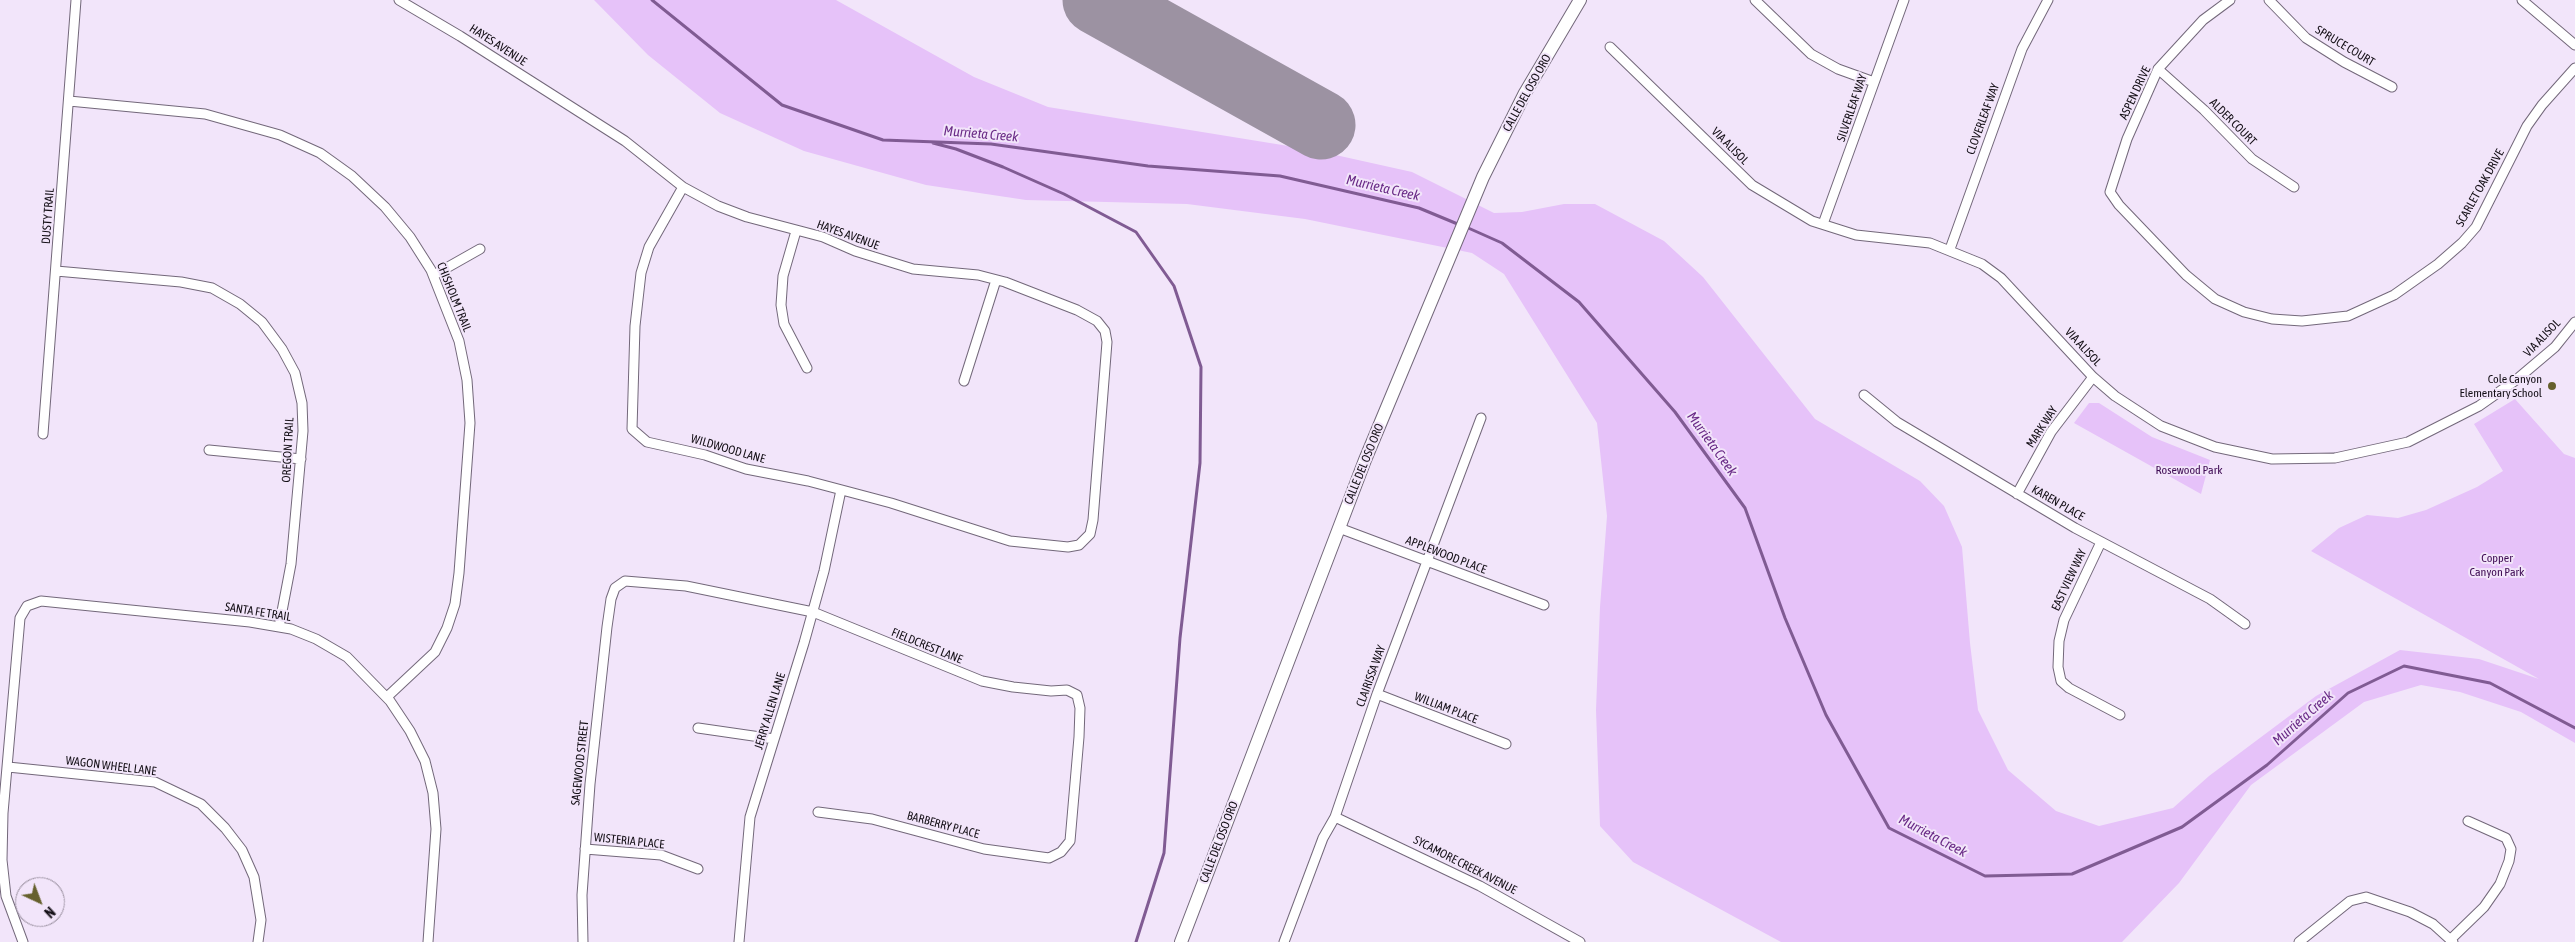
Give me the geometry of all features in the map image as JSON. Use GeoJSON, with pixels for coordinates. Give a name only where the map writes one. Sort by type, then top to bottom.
{"type":"FeatureCollection","features":[{"type":"Feature","properties":{"kind":"main road","name":"CALLE DEL OSO ORO"},"geometry":{"type":"LineString","coordinates":[[1181,942],[1339,528],[1482,177],[1525,93],[1580,0]]}},
{"type":"Feature","properties":{"kind":"street","name":"DUSTY TRAIL"},"geometry":{"type":"LineString","coordinates":[[43,434],[76,0]]}},
{"type":"Feature","properties":{"kind":"street","name":"HAYES AVENUE"},"geometry":{"type":"LineString","coordinates":[[399,0],[452,31],[624,141],[684,187],[718,206],[747,217],[823,237],[855,251],[913,269],[978,275],[996,280],[1077,310],[1097,321],[1106,331],[1106,358],[1093,520],[1090,534]]}},
{"type":"Feature","properties":{"kind":"street"},"geometry":{"type":"LineString","coordinates":[[1755,0],[1811,54],[1838,69],[1874,82]]}},
{"type":"Feature","properties":{"kind":"street","name":"SILVERLEAF WAY"},"geometry":{"type":"LineString","coordinates":[[1823,224],[1904,0]]}},
{"type":"Feature","properties":{"kind":"street","name":"CLOVERLEAF WAY"},"geometry":{"type":"LineString","coordinates":[[1950,249],[2022,49],[2048,0]]}},
{"type":"Feature","properties":{"kind":"street","name":"ASPEN DRIVE"},"geometry":{"type":"LineString","coordinates":[[2110,192],[2127,139],[2158,69],[2203,20],[2230,0]]}},
{"type":"Feature","properties":{"kind":"street","name":"SPRUCE COURT"},"geometry":{"type":"LineString","coordinates":[[2269,0],[2306,38],[2344,62],[2392,87]]}},
{"type":"Feature","properties":{"kind":"street"},"geometry":{"type":"LineString","coordinates":[[2522,0],[2575,45]]}},
{"type":"Feature","properties":{"kind":"street","name":"VIA ALISOL"},"geometry":{"type":"LineString","coordinates":[[1610,47],[1752,185],[1791,210],[1823,224],[1856,235],[1930,243],[1950,249],[1982,264],[2001,278],[2093,377],[2115,396],[2162,426],[2215,447],[2272,459],[2335,458],[2408,442],[2479,406],[2516,380],[2555,347],[2575,322]]}},
{"type":"Feature","properties":{"kind":"street","name":"SCARLET OAK DRIVE"},"geometry":{"type":"LineString","coordinates":[[2110,192],[2119,206],[2186,275],[2215,299],[2244,312],[2272,319],[2302,321],[2348,316],[2394,295],[2438,264],[2462,243],[2476,227],[2527,126],[2575,68]]}},
{"type":"Feature","properties":{"kind":"street","name":"ALDER COURT"},"geometry":{"type":"LineString","coordinates":[[2158,69],[2204,110],[2252,159],[2294,187]]}},
{"type":"Feature","properties":{"kind":"street","name":"CHISHOLM TRAIL"},"geometry":{"type":"LineString","coordinates":[[69,101],[205,114],[280,135],[320,153],[352,176],[384,207],[410,237],[434,275],[459,341],[467,380],[470,423],[459,573],[455,604],[447,628],[435,652],[387,697]]}},
{"type":"Feature","properties":{"kind":"street","name":"WILDWOOD LANE"},"geometry":{"type":"LineString","coordinates":[[684,187],[649,247],[641,273],[635,326],[632,429],[647,442],[705,455],[746,469],[808,481],[891,503],[1010,541],[1042,546],[1068,547],[1079,545],[1090,534]]}},
{"type":"Feature","properties":{"kind":"street"},"geometry":{"type":"LineString","coordinates":[[796,231],[783,276],[781,305],[784,324],[806,368]]}},
{"type":"Feature","properties":{"kind":"street"},"geometry":{"type":"LineString","coordinates":[[434,275],[480,249]]}},
{"type":"Feature","properties":{"kind":"street","name":"OREGON TRAIL"},"geometry":{"type":"LineString","coordinates":[[56,271],[181,282],[212,288],[240,304],[262,322],[282,349],[295,373],[302,403],[301,459],[291,564],[279,627]]}},
{"type":"Feature","properties":{"kind":"street"},"geometry":{"type":"LineString","coordinates":[[964,381],[996,280]]}},
{"type":"Feature","properties":{"kind":"street","name":"MARK WAY"},"geometry":{"type":"LineString","coordinates":[[2017,494],[2051,432],[2093,377]]}},
{"type":"Feature","properties":{"kind":"street","name":"KAREN PLACE"},"geometry":{"type":"LineString","coordinates":[[1864,395],[1897,422],[2101,542],[2210,599],[2245,624]]}},
{"type":"Feature","properties":{"kind":"street","name":"CLAIRISSA WAY"},"geometry":{"type":"LineString","coordinates":[[1284,942],[1322,838],[1335,817],[1377,694],[1481,418]]}},
{"type":"Feature","properties":{"kind":"street"},"geometry":{"type":"LineString","coordinates":[[209,450],[301,459]]}},
{"type":"Feature","properties":{"kind":"street","name":"JERRY ALLEN LANE"},"geometry":{"type":"LineString","coordinates":[[739,942],[750,817],[813,612],[841,490]]}},
{"type":"Feature","properties":{"kind":"street","name":"APPLEWOOD PLACE"},"geometry":{"type":"LineString","coordinates":[[1339,528],[1544,605]]}},
{"type":"Feature","properties":{"kind":"street","name":"EAST VIEW WAY"},"geometry":{"type":"LineString","coordinates":[[2101,542],[2064,620],[2059,641],[2058,667],[2061,680],[2069,688],[2120,715]]}},
{"type":"Feature","properties":{"kind":"street","name":"FIELDCREST LANE"},"geometry":{"type":"LineString","coordinates":[[615,588],[625,581],[678,585],[813,612],[982,681],[1050,691],[1067,690],[1077,695],[1080,708],[1079,737],[1070,842],[1061,852]]}},
{"type":"Feature","properties":{"kind":"street","name":"SAGEWOOD STREET"},"geometry":{"type":"LineString","coordinates":[[583,942],[582,895],[590,784],[611,599],[615,588]]}},
{"type":"Feature","properties":{"kind":"street","name":"SANTA FE TRAIL"},"geometry":{"type":"LineString","coordinates":[[8,767],[20,618],[27,606],[41,601],[250,622],[291,629],[316,639],[347,657],[387,697],[410,730],[426,760],[433,793],[436,829],[428,942]]}},
{"type":"Feature","properties":{"kind":"street","name":"WILLIAM PLACE"},"geometry":{"type":"LineString","coordinates":[[1377,694],[1506,744]]}},
{"type":"Feature","properties":{"kind":"street"},"geometry":{"type":"LineString","coordinates":[[698,728],[774,739]]}},
{"type":"Feature","properties":{"kind":"street"},"geometry":{"type":"LineString","coordinates":[[8,767],[3,812],[2,860],[6,896],[23,942]]}},
{"type":"Feature","properties":{"kind":"street","name":"WAGON WHEEL LANE"},"geometry":{"type":"LineString","coordinates":[[8,767],[155,782],[201,804],[225,828],[242,850],[254,877],[260,920],[258,942]]}},
{"type":"Feature","properties":{"kind":"street","name":"BARBERRY PLACE"},"geometry":{"type":"LineString","coordinates":[[818,812],[872,819],[984,849],[1049,858],[1061,852]]}},
{"type":"Feature","properties":{"kind":"street","name":"SYCAMORE CREEK AVENUE"},"geometry":{"type":"LineString","coordinates":[[1335,817],[1480,886],[1580,942]]}},
{"type":"Feature","properties":{"kind":"street"},"geometry":{"type":"LineString","coordinates":[[2299,942],[2350,901],[2366,897],[2410,912],[2433,924],[2452,941],[2484,907],[2500,884],[2511,849],[2506,838],[2468,821]]}},
{"type":"Feature","properties":{"kind":"street","name":"WISTERIA PLACE"},"geometry":{"type":"LineString","coordinates":[[585,849],[660,856],[698,869]]}},
{"type":"Feature","properties":{"kind":"green space","name":"Copper Canyon Park"},"geometry":{"type":"Polygon","coordinates":[[[594,0],[836,0],[974,77],[1048,107],[1313,150],[1412,172],[1494,213],[1522,212],[1564,204],[1595,204],[1664,241],[1703,277],[1815,419],[1920,481],[1944,506],[1962,547],[1978,710],[2008,770],[2056,811],[2099,826],[2173,808],[2209,776],[2316,696],[2400,650],[2479,659],[2539,679],[2311,551],[2339,528],[2367,515],[2398,518],[2426,510],[2477,487],[2503,471],[2474,424],[2515,399],[2564,454],[2575,458],[2575,743],[2521,712],[2460,692],[2421,685],[2364,702],[2251,785],[2179,883],[2122,942],[1781,942],[1633,862],[1600,826],[1596,710],[1600,607],[1607,516],[1597,423],[1504,274],[1472,253],[1305,219],[1187,204],[1026,200],[926,185],[804,151],[720,113],[648,55],[594,0]]]}},
{"type":"Feature","properties":{"kind":"green space","name":"Rosewood Park"},"geometry":{"type":"Polygon","coordinates":[[[2089,403],[2099,403],[2152,437],[2210,460],[2201,494],[2074,423],[2089,403]]]}},
{"type":"Feature","properties":{"kind":"waterway","name":"Murrieta Creek"},"geometry":{"type":"LineString","coordinates":[[652,0],[782,105],[883,140],[991,144],[1148,166],[1280,176],[1419,208],[1460,225]]}},
{"type":"Feature","properties":{"kind":"waterway"},"geometry":{"type":"LineString","coordinates":[[933,143],[956,149],[1003,167],[1064,194],[1136,232],[1174,286],[1201,367],[1200,463],[1180,638],[1164,853],[1136,942]]}},
{"type":"Feature","properties":{"kind":"waterway","name":"Murrieta Creek"},"geometry":{"type":"LineString","coordinates":[[1466,227],[1502,243],[1579,302],[1675,412],[1745,508],[1785,618],[1826,715],[1889,828],[1985,876],[2072,874],[2182,827],[2267,765],[2348,693],[2404,666],[2490,683],[2575,728]]}},
{"type":"Feature","properties":{"kind":"runway"},"geometry":{"type":"LineString","coordinates":[[1097,0],[1321,125]]}},
{"type":"Feature","properties":{"kind":"place","name":"Cole Canyon Elementary School"},"geometry":{"type":"Point","coordinates":[2552,386]}}]}
